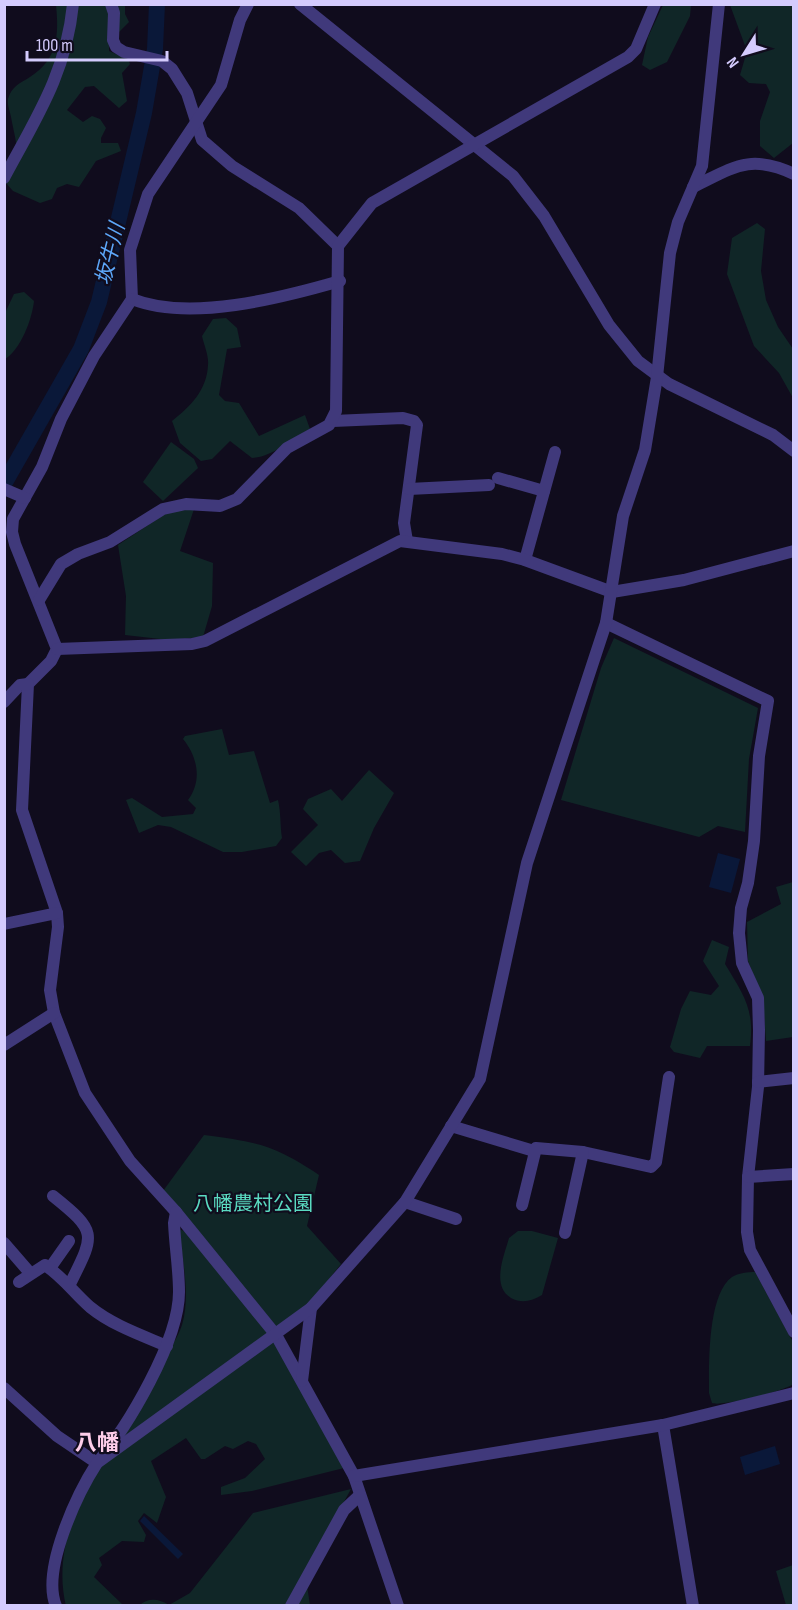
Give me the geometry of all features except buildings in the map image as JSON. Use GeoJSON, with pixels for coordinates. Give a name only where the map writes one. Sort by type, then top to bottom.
{"type":"FeatureCollection","features":[{"type":"Feature","properties":{"kind":"street"},"geometry":{"type":"LineString","coordinates":[[4,178],[63,62],[70,36],[73,4]]}},
{"type":"Feature","properties":{"kind":"street"},"geometry":{"type":"LineString","coordinates":[[111,4],[114,13],[113,40],[116,47],[124,52],[162,61],[172,69],[187,93],[201,140],[213,152],[292,202],[338,246]]}},
{"type":"Feature","properties":{"kind":"street"},"geometry":{"type":"LineString","coordinates":[[4,702],[20,685],[28,684],[51,662],[57,649],[12,532],[13,519],[94,357],[132,299],[130,250],[148,194],[221,85],[240,20],[248,4]]}},
{"type":"Feature","properties":{"kind":"street"},"geometry":{"type":"LineString","coordinates":[[300,4],[477,144],[513,176],[531,196],[609,325],[631,353],[657,377],[705,404],[773,435],[794,451]]}},
{"type":"Feature","properties":{"kind":"street"},"geometry":{"type":"LineString","coordinates":[[39,600],[56,569],[68,559],[110,542],[171,506],[228,504],[243,494],[287,448],[321,431],[333,421],[336,411],[340,281],[338,246],[372,203],[628,57],[636,49],[655,4]]}},
{"type":"Feature","properties":{"kind":"street"},"geometry":{"type":"LineString","coordinates":[[97,1463],[311,1308],[405,1202],[480,1079],[527,863],[606,623],[623,516],[645,450],[657,377],[670,253],[678,222],[702,166],[715,61],[719,4]]}},
{"type":"Feature","properties":{"kind":"street"},"geometry":{"type":"LineString","coordinates":[[693,187],[732,166],[746,163],[763,163],[794,174]]}},
{"type":"Feature","properties":{"kind":"street"},"geometry":{"type":"LineString","coordinates":[[132,299],[176,308],[214,308],[340,281]]}},
{"type":"Feature","properties":{"kind":"street"},"geometry":{"type":"LineString","coordinates":[[333,421],[403,418],[414,421],[417,431],[404,523],[407,541]]}},
{"type":"Feature","properties":{"kind":"street"},"geometry":{"type":"LineString","coordinates":[[525,560],[555,452]]}},
{"type":"Feature","properties":{"kind":"street"},"geometry":{"type":"LineString","coordinates":[[409,489],[493,481],[544,491]]}},
{"type":"Feature","properties":{"kind":"street"},"geometry":{"type":"LineString","coordinates":[[4,489],[25,498]]}},
{"type":"Feature","properties":{"kind":"street"},"geometry":{"type":"LineString","coordinates":[[57,649],[192,644],[206,641],[392,543],[407,541],[525,560],[612,592],[684,580],[794,551]]}},
{"type":"Feature","properties":{"kind":"street"},"geometry":{"type":"LineString","coordinates":[[606,623],[768,701],[759,756],[754,841],[739,933],[742,963],[758,998],[758,1082],[748,1177],[747,1232],[750,1250],[794,1332]]}},
{"type":"Feature","properties":{"kind":"street"},"geometry":{"type":"LineString","coordinates":[[28,684],[22,810],[57,913],[58,927],[50,974],[54,1013],[94,1110],[130,1161],[176,1212],[276,1335],[354,1476],[398,1605]]}},
{"type":"Feature","properties":{"kind":"street"},"geometry":{"type":"LineString","coordinates":[[4,924],[57,913]]}},
{"type":"Feature","properties":{"kind":"street"},"geometry":{"type":"LineString","coordinates":[[4,1045],[54,1013]]}},
{"type":"Feature","properties":{"kind":"street"},"geometry":{"type":"LineString","coordinates":[[452,1126],[534,1151],[541,1147],[583,1152],[651,1167],[656,1162],[669,1077]]}},
{"type":"Feature","properties":{"kind":"street"},"geometry":{"type":"LineString","coordinates":[[758,1082],[794,1078]]}},
{"type":"Feature","properties":{"kind":"street"},"geometry":{"type":"LineString","coordinates":[[522,1205],[534,1151]]}},
{"type":"Feature","properties":{"kind":"street"},"geometry":{"type":"LineString","coordinates":[[565,1233],[583,1152]]}},
{"type":"Feature","properties":{"kind":"street"},"geometry":{"type":"LineString","coordinates":[[748,1177],[794,1174]]}},
{"type":"Feature","properties":{"kind":"street"},"geometry":{"type":"LineString","coordinates":[[53,1196],[79,1217],[89,1233],[87,1249],[70,1284]]}},
{"type":"Feature","properties":{"kind":"street"},"geometry":{"type":"LineString","coordinates":[[405,1202],[456,1219]]}},
{"type":"Feature","properties":{"kind":"street"},"geometry":{"type":"LineString","coordinates":[[56,1605],[52,1590],[57,1557],[78,1496],[97,1463],[119,1437],[174,1327],[179,1293],[174,1223],[176,1212]]}},
{"type":"Feature","properties":{"kind":"street"},"geometry":{"type":"LineString","coordinates":[[50,1268],[69,1241]]}},
{"type":"Feature","properties":{"kind":"street"},"geometry":{"type":"LineString","coordinates":[[4,1243],[30,1273]]}},
{"type":"Feature","properties":{"kind":"street"},"geometry":{"type":"LineString","coordinates":[[19,1282],[41,1265],[50,1268],[70,1284],[91,1308],[108,1319],[166,1346]]}},
{"type":"Feature","properties":{"kind":"street"},"geometry":{"type":"LineString","coordinates":[[302,1381],[311,1308]]}},
{"type":"Feature","properties":{"kind":"street"},"geometry":{"type":"LineString","coordinates":[[4,1388],[57,1436],[97,1463]]}},
{"type":"Feature","properties":{"kind":"street"},"geometry":{"type":"LineString","coordinates":[[354,1476],[663,1425],[792,1393]]}},
{"type":"Feature","properties":{"kind":"street"},"geometry":{"type":"LineString","coordinates":[[663,1425],[693,1605]]}},
{"type":"Feature","properties":{"kind":"street"},"geometry":{"type":"LineString","coordinates":[[291,1605],[344,1510],[360,1495]]}},
{"type":"Feature","properties":{"kind":"green space"},"geometry":{"type":"Polygon","coordinates":[[[56,5],[125,5],[125,14],[129,22],[109,42],[109,51],[128,59],[130,64],[122,73],[127,101],[119,108],[94,86],[85,87],[67,110],[83,122],[92,116],[100,119],[106,128],[101,143],[118,143],[121,151],[96,161],[79,187],[67,184],[57,188],[52,199],[40,203],[13,191],[6,183],[17,151],[8,101],[14,88],[39,70],[55,46],[56,5]]]}},
{"type":"Feature","properties":{"kind":"green space"},"geometry":{"type":"Polygon","coordinates":[[[663,5],[691,5],[690,16],[667,62],[650,70],[642,65],[648,37],[663,5]]]}},
{"type":"Feature","properties":{"kind":"green space"},"geometry":{"type":"Polygon","coordinates":[[[730,5],[793,5],[793,143],[774,158],[760,146],[760,121],[770,92],[766,84],[749,83],[740,75],[747,51],[730,5]]]}},
{"type":"Feature","properties":{"kind":"green space"},"geometry":{"type":"Polygon","coordinates":[[[757,223],[765,229],[761,271],[766,300],[778,327],[793,349],[793,398],[779,373],[754,346],[727,274],[732,238],[757,223]]]}},
{"type":"Feature","properties":{"kind":"green space"},"geometry":{"type":"Polygon","coordinates":[[[24,292],[34,301],[31,316],[21,341],[5,359],[5,313],[14,294],[24,292]]]}},
{"type":"Feature","properties":{"kind":"green space"},"geometry":{"type":"Polygon","coordinates":[[[226,318],[237,328],[241,347],[227,349],[219,395],[225,401],[239,403],[259,436],[305,415],[310,429],[275,451],[260,457],[252,458],[230,441],[212,459],[201,461],[180,443],[172,421],[191,404],[201,390],[207,374],[207,354],[202,336],[213,319],[226,318]]]}},
{"type":"Feature","properties":{"kind":"green space"},"geometry":{"type":"Polygon","coordinates":[[[171,442],[194,459],[198,468],[163,501],[143,482],[171,442]]]}},
{"type":"Feature","properties":{"kind":"green space"},"geometry":{"type":"Polygon","coordinates":[[[194,509],[180,551],[213,563],[212,606],[203,637],[169,640],[125,635],[126,596],[118,545],[168,512],[194,509]]]}},
{"type":"Feature","properties":{"kind":"green space"},"geometry":{"type":"Polygon","coordinates":[[[614,638],[758,708],[749,759],[745,832],[718,826],[699,837],[561,800],[601,668],[614,638]]]}},
{"type":"Feature","properties":{"kind":"green space"},"geometry":{"type":"Polygon","coordinates":[[[222,729],[229,755],[254,751],[270,803],[278,800],[282,838],[276,846],[242,852],[223,852],[171,827],[158,825],[139,833],[126,800],[132,798],[162,817],[193,814],[196,808],[188,800],[196,784],[195,760],[183,739],[185,736],[222,729]]]}},
{"type":"Feature","properties":{"kind":"green space"},"geometry":{"type":"Polygon","coordinates":[[[369,770],[394,793],[374,828],[360,861],[345,863],[331,850],[319,853],[306,866],[291,852],[318,825],[303,809],[308,799],[331,789],[342,801],[369,770]]]}},
{"type":"Feature","properties":{"kind":"green space"},"geometry":{"type":"Polygon","coordinates":[[[793,882],[793,1037],[766,1041],[763,999],[748,961],[747,922],[781,904],[776,887],[793,882]]]}},
{"type":"Feature","properties":{"kind":"green space"},"geometry":{"type":"Polygon","coordinates":[[[712,940],[729,947],[725,964],[746,1002],[751,1022],[750,1046],[707,1046],[700,1058],[674,1052],[670,1047],[681,1009],[690,991],[711,995],[719,986],[703,961],[712,940]]]}},
{"type":"Feature","properties":{"kind":"green space","name":"八幡農村公園"},"geometry":{"type":"Polygon","coordinates":[[[204,1135],[264,1146],[290,1157],[319,1175],[307,1226],[341,1264],[312,1300],[277,1327],[163,1191],[204,1135]]]}},
{"type":"Feature","properties":{"kind":"green space"},"geometry":{"type":"Polygon","coordinates":[[[179,1229],[186,1232],[267,1329],[344,1468],[252,1491],[221,1495],[221,1487],[245,1478],[265,1459],[256,1444],[248,1441],[233,1449],[225,1446],[205,1459],[201,1459],[186,1438],[151,1461],[166,1497],[157,1523],[144,1513],[138,1521],[146,1535],[144,1542],[122,1541],[99,1558],[102,1565],[94,1577],[123,1605],[66,1606],[62,1575],[66,1544],[75,1513],[103,1453],[182,1325],[186,1289],[179,1229]]]}},
{"type":"Feature","properties":{"kind":"green space"},"geometry":{"type":"Polygon","coordinates":[[[518,1231],[532,1231],[558,1238],[542,1295],[527,1301],[519,1301],[505,1293],[500,1278],[509,1238],[518,1231]]]}},
{"type":"Feature","properties":{"kind":"green space"},"geometry":{"type":"Polygon","coordinates":[[[755,1272],[793,1342],[793,1384],[753,1398],[728,1403],[712,1403],[709,1393],[710,1349],[718,1299],[724,1286],[732,1277],[755,1272]]]}},
{"type":"Feature","properties":{"kind":"green space"},"geometry":{"type":"Polygon","coordinates":[[[351,1489],[305,1573],[310,1605],[139,1606],[146,1601],[154,1600],[169,1605],[190,1593],[253,1513],[351,1489]]]}},
{"type":"Feature","properties":{"kind":"green space"},"geometry":{"type":"Polygon","coordinates":[[[793,1565],[793,1605],[786,1605],[776,1571],[793,1565]]]}},
{"type":"Feature","properties":{"kind":"water"},"geometry":{"type":"Polygon","coordinates":[[[718,853],[740,859],[731,893],[709,887],[718,853]]]}},
{"type":"Feature","properties":{"kind":"water"},"geometry":{"type":"Polygon","coordinates":[[[775,1446],[780,1464],[745,1475],[740,1457],[775,1446]]]}},
{"type":"Feature","properties":{"kind":"water"},"geometry":{"type":"Polygon","coordinates":[[[144,1516],[183,1554],[178,1559],[140,1521],[144,1516]]]}},
{"type":"Feature","properties":{"kind":"waterway","name":"坂牛川"},"geometry":{"type":"LineString","coordinates":[[4,484],[81,349],[99,302],[144,113],[155,49],[157,4]]}},
{"type":"Feature","properties":{"kind":"district","name":"八幡"},"geometry":{"type":"Point","coordinates":[97,1442]}}]}
